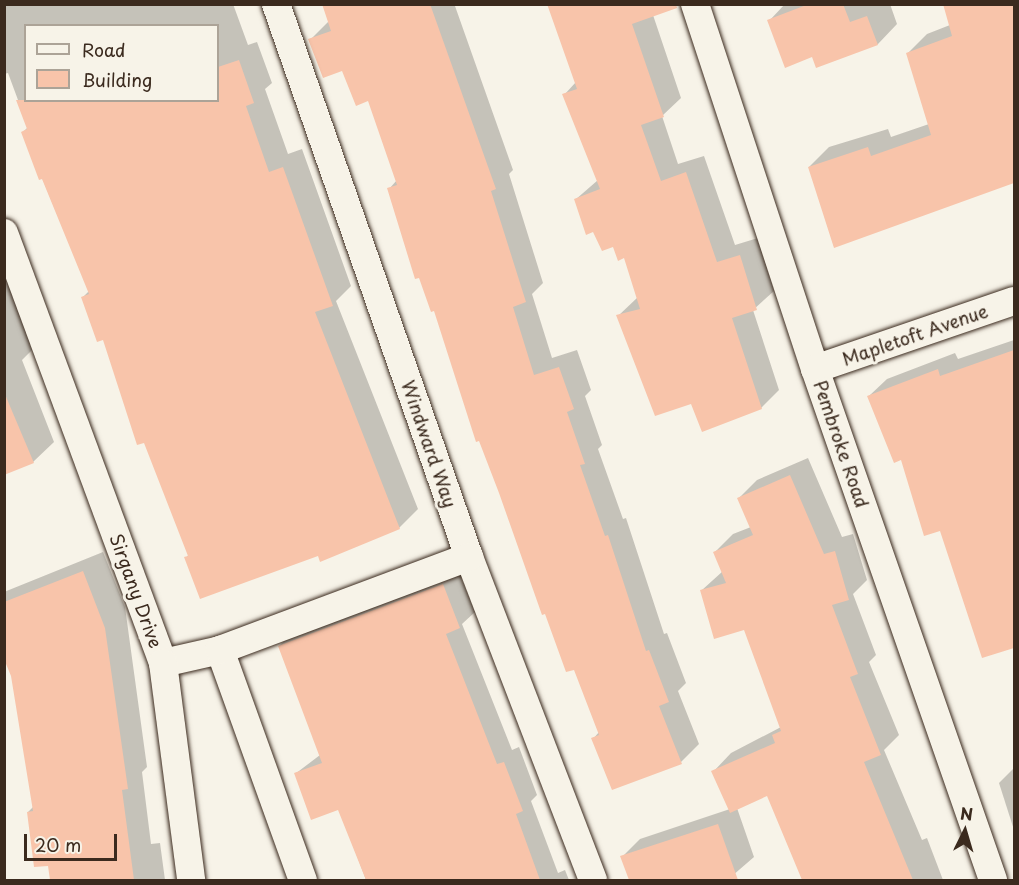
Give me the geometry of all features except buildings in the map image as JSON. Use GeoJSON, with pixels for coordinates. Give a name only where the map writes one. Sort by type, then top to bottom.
{"type":"FeatureCollection","features":[{"type":"Feature","properties":{"kind":"street","name":"Windward Way"},"geometry":{"type":"LineString","coordinates":[[276,4],[469,558],[592,880]]}},
{"type":"Feature","properties":{"kind":"street","name":"Pembroke Road"},"geometry":{"type":"LineString","coordinates":[[695,4],[815,369],[993,880]]}},
{"type":"Feature","properties":{"kind":"street","name":"Sirgany Drive"},"geometry":{"type":"LineString","coordinates":[[4,233],[163,663],[220,650],[469,558]]}},
{"type":"Feature","properties":{"kind":"street","name":"Mapletoft Avenue"},"geometry":{"type":"LineString","coordinates":[[815,369],[1014,301]]}},
{"type":"Feature","properties":{"kind":"street"},"geometry":{"type":"LineString","coordinates":[[220,650],[303,880]]}},
{"type":"Feature","properties":{"kind":"street"},"geometry":{"type":"LineString","coordinates":[[163,663],[191,880]]}}]}
